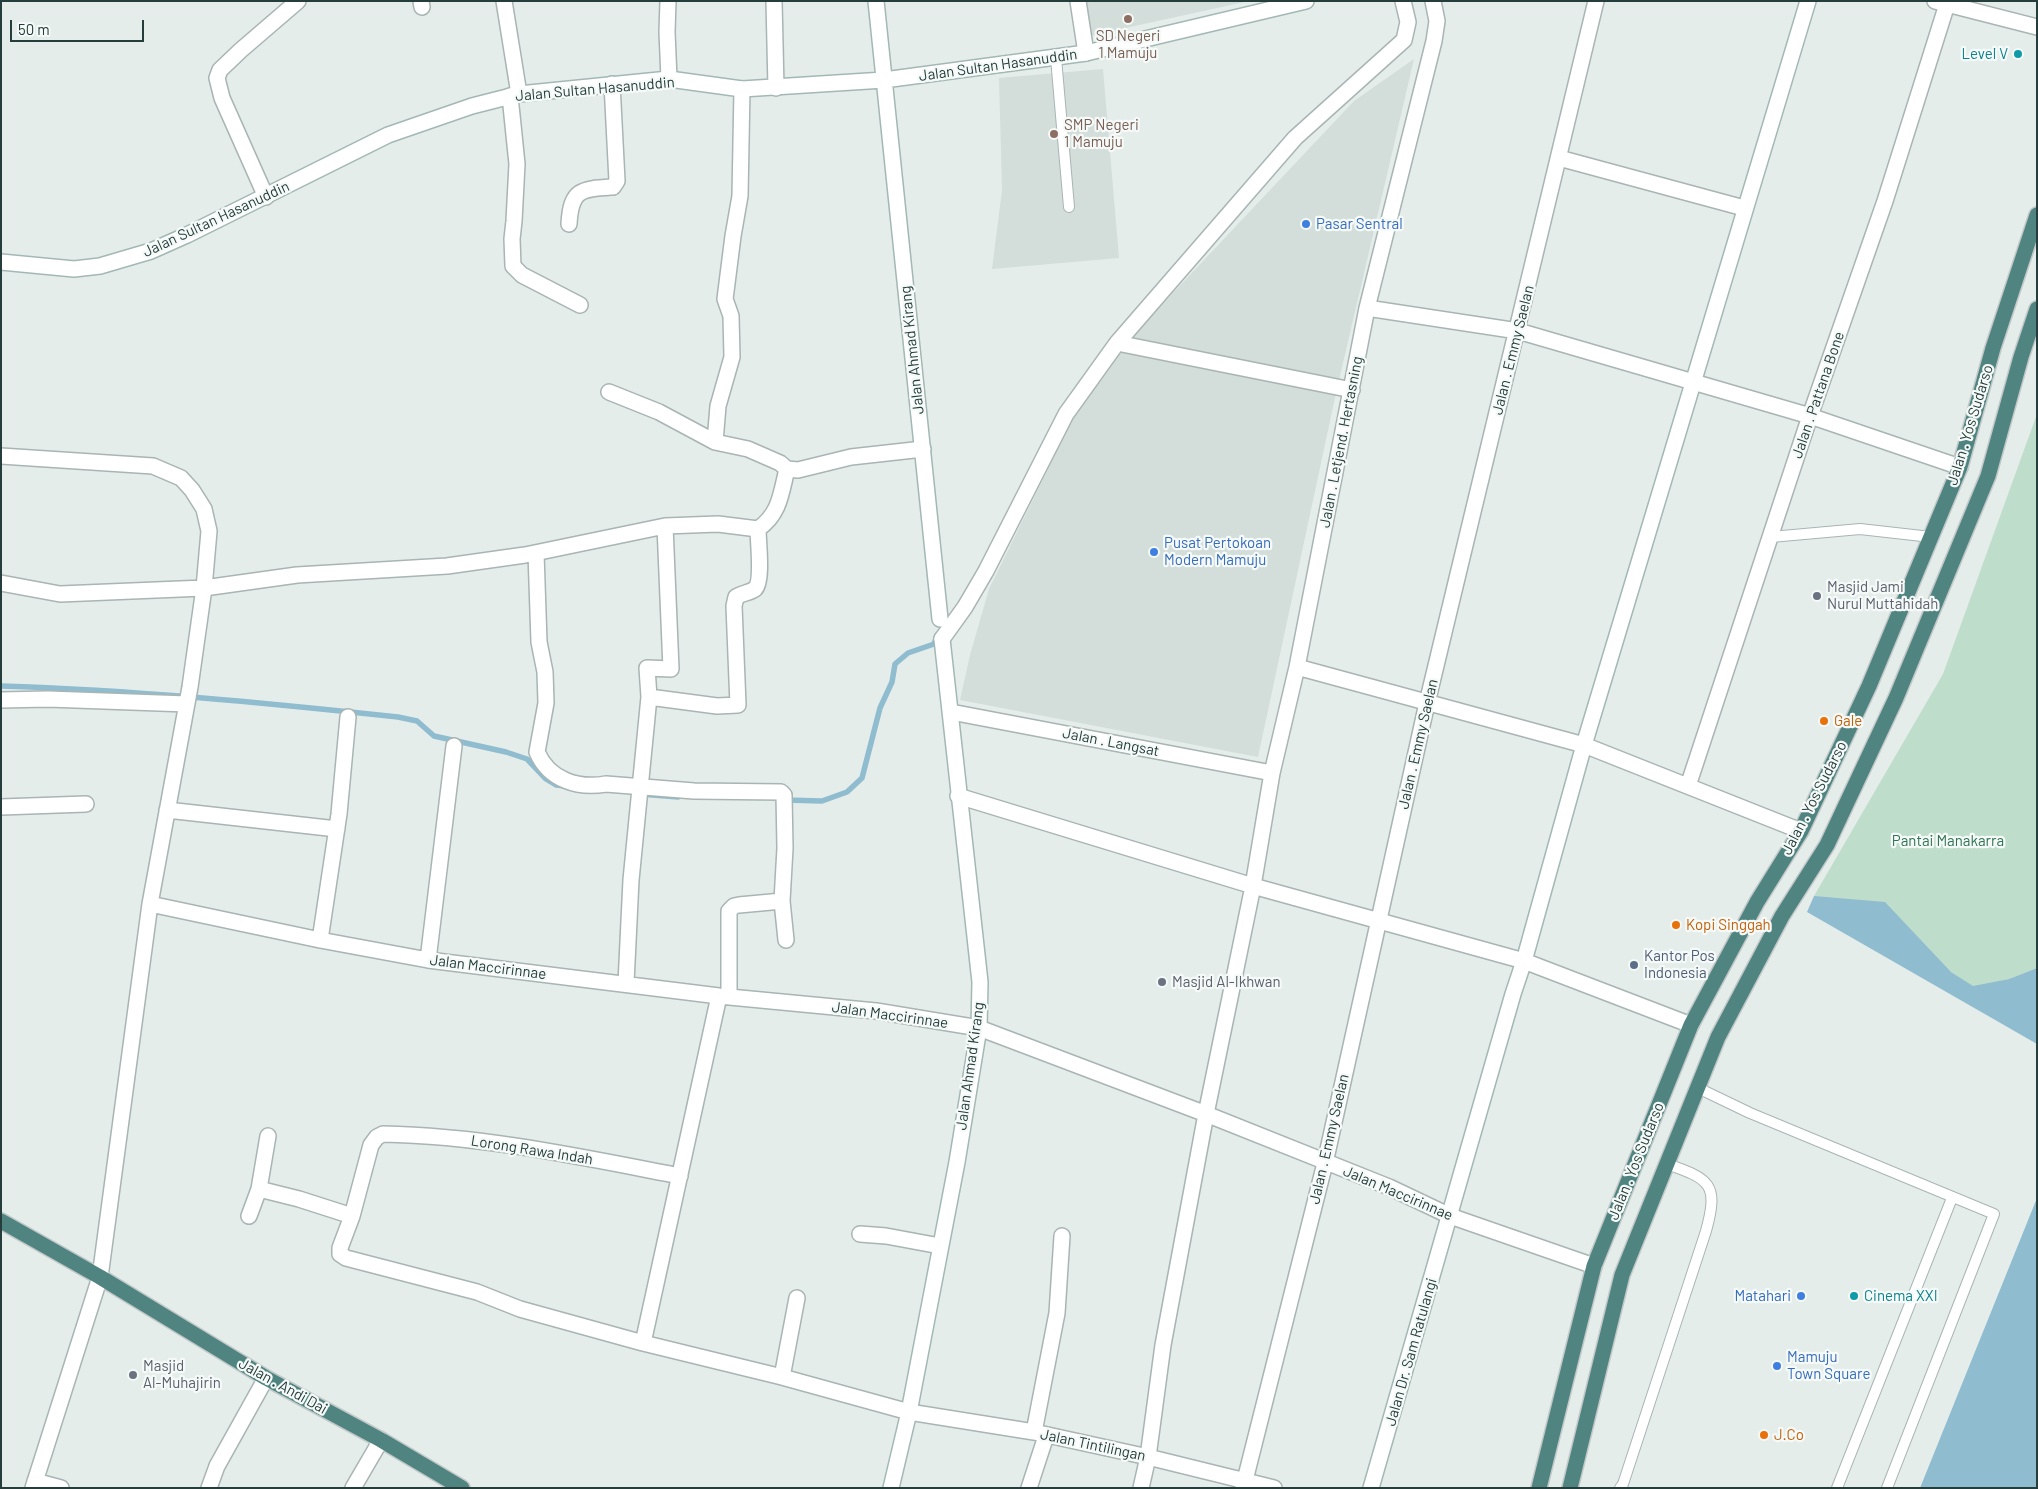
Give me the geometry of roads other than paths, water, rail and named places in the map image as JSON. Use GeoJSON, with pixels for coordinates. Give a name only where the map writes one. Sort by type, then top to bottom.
{"type":"FeatureCollection","features":[{"type":"Feature","properties":{"kind":"highway","name":"Jalan . Yos Sudarso"},"geometry":{"type":"LineString","coordinates":[[1540,1488],[1594,1266],[1692,1025],[1756,902],[1801,831],[1869,686],[1960,467],[1993,348],[2037,214]]}},
{"type":"Feature","properties":{"kind":"highway","name":"Jalan . Yos Sudarso"},"geometry":{"type":"LineString","coordinates":[[1570,1488],[1622,1274],[1718,1037],[1782,916],[1826,845],[1896,698],[1988,476],[2021,357],[2037,309]]}},
{"type":"Feature","properties":{"kind":"highway","name":"Jalan . Andi Dai"},"geometry":{"type":"LineString","coordinates":[[1,1221],[100,1277],[266,1378],[380,1440],[462,1488]]}},
{"type":"Feature","properties":{"kind":"street"},"geometry":{"type":"LineString","coordinates":[[266,197],[222,98],[217,78],[220,70],[227,63],[298,1]]}},
{"type":"Feature","properties":{"kind":"street"},"geometry":{"type":"LineString","coordinates":[[504,1],[514,95],[517,164],[512,239],[513,266],[522,275],[580,305]]}},
{"type":"Feature","properties":{"kind":"street"},"geometry":{"type":"LineString","coordinates":[[668,1],[669,79]]}},
{"type":"Feature","properties":{"kind":"street"},"geometry":{"type":"LineString","coordinates":[[774,1],[776,88]]}},
{"type":"Feature","properties":{"kind":"street","name":"Jalan Ahmad Kirang"},"geometry":{"type":"LineString","coordinates":[[876,1],[940,619]]}},
{"type":"Feature","properties":{"kind":"street"},"geometry":{"type":"LineString","coordinates":[[1078,1],[1086,53]]}},
{"type":"Feature","properties":{"kind":"street","name":"Jalan Sultan Hasanuddin"},"geometry":{"type":"LineString","coordinates":[[1,262],[74,269],[100,266],[151,251],[266,197],[388,135],[472,106],[514,95],[669,79],[742,89],[884,80],[1086,53],[1306,1]]}},
{"type":"Feature","properties":{"kind":"street"},"geometry":{"type":"LineString","coordinates":[[1352,390],[1117,343],[1296,138],[1404,40],[1408,22],[1403,1]]}},
{"type":"Feature","properties":{"kind":"street","name":"Jalan . Letjend. Hertasning"},"geometry":{"type":"LineString","coordinates":[[1140,1488],[1148,1457],[1163,1345],[1206,1114],[1252,886],[1272,773],[1297,667],[1367,308],[1434,40],[1437,21],[1433,1]]}},
{"type":"Feature","properties":{"kind":"street","name":"Jalan . Emmy Saelan"},"geometry":{"type":"LineString","coordinates":[[1244,1484],[1325,1163],[1427,704],[1596,1]]}},
{"type":"Feature","properties":{"kind":"street","name":"Jalan Dr. Sam Ratulangi"},"geometry":{"type":"LineString","coordinates":[[1371,1488],[1512,994],[1524,961],[1584,745],[1744,208],[1808,1]]}},
{"type":"Feature","properties":{"kind":"street"},"geometry":{"type":"LineString","coordinates":[[1944,2],[2037,27]]}},
{"type":"Feature","properties":{"kind":"street","name":"Jalan . Pattana Bone"},"geometry":{"type":"LineString","coordinates":[[1688,786],[1810,416],[1882,210],[1944,2]]}},
{"type":"Feature","properties":{"kind":"street"},"geometry":{"type":"LineString","coordinates":[[570,224],[570,206],[575,197],[590,189],[613,187],[617,181],[612,84]]}},
{"type":"Feature","properties":{"kind":"street"},"geometry":{"type":"LineString","coordinates":[[715,442],[718,406],[732,357],[731,316],[725,299],[740,196],[742,89]]}},
{"type":"Feature","properties":{"kind":"street"},"geometry":{"type":"LineString","coordinates":[[1558,158],[1744,208]]}},
{"type":"Feature","properties":{"kind":"street"},"geometry":{"type":"LineString","coordinates":[[1367,308],[1518,331],[1810,416],[1960,467]]}},
{"type":"Feature","properties":{"kind":"street","name":"Jalan Ahmad Kirang"},"geometry":{"type":"LineString","coordinates":[[891,1488],[909,1412],[957,1162],[979,1028],[980,982],[942,639],[986,572],[1066,414],[1117,343]]}},
{"type":"Feature","properties":{"kind":"street"},"geometry":{"type":"LineString","coordinates":[[609,392],[659,412],[715,442],[748,449],[780,463],[787,469],[798,470],[851,457],[923,449]]}},
{"type":"Feature","properties":{"kind":"street"},"geometry":{"type":"LineString","coordinates":[[1,456],[153,466],[181,478],[204,509],[209,531],[204,588],[190,687],[150,904],[100,1277],[34,1484],[61,1488]]}},
{"type":"Feature","properties":{"kind":"street"},"geometry":{"type":"LineString","coordinates":[[1,583],[60,594],[204,588],[297,575],[446,566],[536,553],[665,526],[718,524],[758,529],[768,522],[774,514],[787,469]]}},
{"type":"Feature","properties":{"kind":"street"},"geometry":{"type":"LineString","coordinates":[[626,983],[631,880],[649,697],[647,668],[671,669],[665,526]]}},
{"type":"Feature","properties":{"kind":"street"},"geometry":{"type":"LineString","coordinates":[[649,697],[718,706],[738,705],[735,599],[739,595],[754,590],[758,586],[758,529]]}},
{"type":"Feature","properties":{"kind":"street"},"geometry":{"type":"LineString","coordinates":[[536,553],[538,642],[545,672],[546,703],[538,740],[537,752],[540,758],[553,774],[564,781],[581,785],[596,786],[606,784],[639,788],[783,794],[785,848],[782,900],[786,940]]}},
{"type":"Feature","properties":{"kind":"street"},"geometry":{"type":"LineString","coordinates":[[1297,667],[1427,704],[1584,745],[1801,831]]}},
{"type":"Feature","properties":{"kind":"street"},"geometry":{"type":"LineString","coordinates":[[1,700],[48,699],[187,704]]}},
{"type":"Feature","properties":{"kind":"street","name":"Jalan . Langsat"},"geometry":{"type":"LineString","coordinates":[[950,712],[1272,773]]}},
{"type":"Feature","properties":{"kind":"street"},"geometry":{"type":"LineString","coordinates":[[320,940],[337,829],[348,718]]}},
{"type":"Feature","properties":{"kind":"street"},"geometry":{"type":"LineString","coordinates":[[428,960],[454,746]]}},
{"type":"Feature","properties":{"kind":"street"},"geometry":{"type":"LineString","coordinates":[[958,796],[1252,886],[1524,961],[1692,1025]]}},
{"type":"Feature","properties":{"kind":"street"},"geometry":{"type":"LineString","coordinates":[[1,807],[86,804]]}},
{"type":"Feature","properties":{"kind":"street"},"geometry":{"type":"LineString","coordinates":[[167,810],[337,829]]}},
{"type":"Feature","properties":{"kind":"street"},"geometry":{"type":"LineString","coordinates":[[643,1343],[680,1176],[724,996],[729,911],[734,906],[782,900]]}},
{"type":"Feature","properties":{"kind":"street","name":"Jalan Maccirinnae"},"geometry":{"type":"LineString","coordinates":[[150,904],[320,940],[428,960],[724,996],[876,1011],[979,1028],[1206,1114],[1389,1187],[1450,1216],[1594,1266]]}},
{"type":"Feature","properties":{"kind":"street","name":"Lorong Rawa Indah"},"geometry":{"type":"LineString","coordinates":[[352,1216],[371,1145],[374,1140],[383,1134],[459,1138],[533,1148],[680,1176]]}},
{"type":"Feature","properties":{"kind":"street"},"geometry":{"type":"LineString","coordinates":[[248,1216],[259,1189],[268,1136]]}},
{"type":"Feature","properties":{"kind":"street"},"geometry":{"type":"LineString","coordinates":[[259,1189],[299,1199],[352,1216]]}},
{"type":"Feature","properties":{"kind":"street","name":"Jalan Tintilingan"},"geometry":{"type":"LineString","coordinates":[[352,1216],[340,1248],[340,1254],[346,1258],[477,1292],[520,1309],[643,1343],[782,1377],[909,1412],[1040,1434],[1148,1457],[1244,1484],[1274,1488]]}},
{"type":"Feature","properties":{"kind":"street"},"geometry":{"type":"LineString","coordinates":[[860,1234],[886,1236],[940,1246]]}},
{"type":"Feature","properties":{"kind":"street"},"geometry":{"type":"LineString","coordinates":[[1028,1488],[1040,1434],[1057,1313],[1062,1236]]}},
{"type":"Feature","properties":{"kind":"street"},"geometry":{"type":"LineString","coordinates":[[782,1377],[797,1298]]}},
{"type":"Feature","properties":{"kind":"street"},"geometry":{"type":"LineString","coordinates":[[209,1488],[217,1466],[266,1378]]}},
{"type":"Feature","properties":{"kind":"street"},"geometry":{"type":"LineString","coordinates":[[353,1488],[380,1440]]}},
{"type":"Feature","properties":{"kind":"lane"},"geometry":{"type":"LineString","coordinates":[[1056,58],[1069,207]]}},
{"type":"Feature","properties":{"kind":"lane"},"geometry":{"type":"LineString","coordinates":[[1771,537],[1860,529],[1931,537]]}},
{"type":"Feature","properties":{"kind":"lane"},"geometry":{"type":"LineString","coordinates":[[1698,1088],[1750,1113],[1994,1214],[1887,1488]]}},
{"type":"Feature","properties":{"kind":"lane"},"geometry":{"type":"LineString","coordinates":[[1620,1488],[1623,1484],[1711,1213],[1713,1200],[1709,1187],[1703,1179],[1667,1164]]}},
{"type":"Feature","properties":{"kind":"lane"},"geometry":{"type":"LineString","coordinates":[[1837,1488],[1952,1198]]}},
{"type":"Feature","properties":{"kind":"water"},"geometry":{"type":"Polygon","coordinates":[[[1814,896],[1885,902],[1951,972],[1973,986],[2009,979],[2037,968],[2037,1044],[1807,912],[1814,896]]]}},
{"type":"Feature","properties":{"kind":"water"},"geometry":{"type":"Polygon","coordinates":[[[2037,1198],[2037,1488],[1920,1488],[2037,1198]]]}},
{"type":"Feature","properties":{"kind":"waterway"},"geometry":{"type":"LineString","coordinates":[[785,800],[822,801],[847,792],[862,778],[880,708],[892,682],[895,664],[908,653],[934,644],[937,635]]}},
{"type":"Feature","properties":{"kind":"waterway"},"geometry":{"type":"LineString","coordinates":[[1,686],[150,694],[398,717],[417,721],[434,736],[506,752],[527,759],[546,779],[556,785],[566,786]]}},
{"type":"Feature","properties":{"kind":"waterway"},"geometry":{"type":"LineString","coordinates":[[640,794],[678,797]]}},
{"type":"Feature","properties":{"kind":"place","name":"SD Negeri 1 Mamuju"},"geometry":{"type":"Point","coordinates":[1128,19]}},
{"type":"Feature","properties":{"kind":"place","name":"Level V"},"geometry":{"type":"Point","coordinates":[2018,54]}},
{"type":"Feature","properties":{"kind":"place","name":"SMP Negeri 1 Mamuju"},"geometry":{"type":"Point","coordinates":[1054,134]}},
{"type":"Feature","properties":{"kind":"place","name":"Pasar Sentral"},"geometry":{"type":"Point","coordinates":[1306,224]}},
{"type":"Feature","properties":{"kind":"place","name":"Pusat Pertokoan Modern Mamuju"},"geometry":{"type":"Point","coordinates":[1154,552]}},
{"type":"Feature","properties":{"kind":"place","name":"Masjid Jami Nurul Muttahidah"},"geometry":{"type":"Point","coordinates":[1817,596]}},
{"type":"Feature","properties":{"kind":"place","name":"Gale"},"geometry":{"type":"Point","coordinates":[1824,721]}},
{"type":"Feature","properties":{"kind":"place","name":"Kopi Singgah"},"geometry":{"type":"Point","coordinates":[1676,925]}},
{"type":"Feature","properties":{"kind":"place","name":"Kantor Pos Indonesia"},"geometry":{"type":"Point","coordinates":[1634,965]}},
{"type":"Feature","properties":{"kind":"place","name":"Masjid Al-Ikhwan"},"geometry":{"type":"Point","coordinates":[1162,982]}},
{"type":"Feature","properties":{"kind":"place","name":"Matahari"},"geometry":{"type":"Point","coordinates":[1801,1296]}},
{"type":"Feature","properties":{"kind":"place","name":"Cinema XXI"},"geometry":{"type":"Point","coordinates":[1854,1296]}},
{"type":"Feature","properties":{"kind":"place","name":"Mamuju Town Square"},"geometry":{"type":"Point","coordinates":[1777,1366]}},
{"type":"Feature","properties":{"kind":"place","name":"Masjid Al-Muhajirin"},"geometry":{"type":"Point","coordinates":[133,1375]}},
{"type":"Feature","properties":{"kind":"place","name":"J.Co"},"geometry":{"type":"Point","coordinates":[1764,1435]}},
{"type":"Feature","properties":{"kind":"park label","name":"Pantai Manakarra"},"geometry":{"type":"Point","coordinates":[1948,841]}}]}
